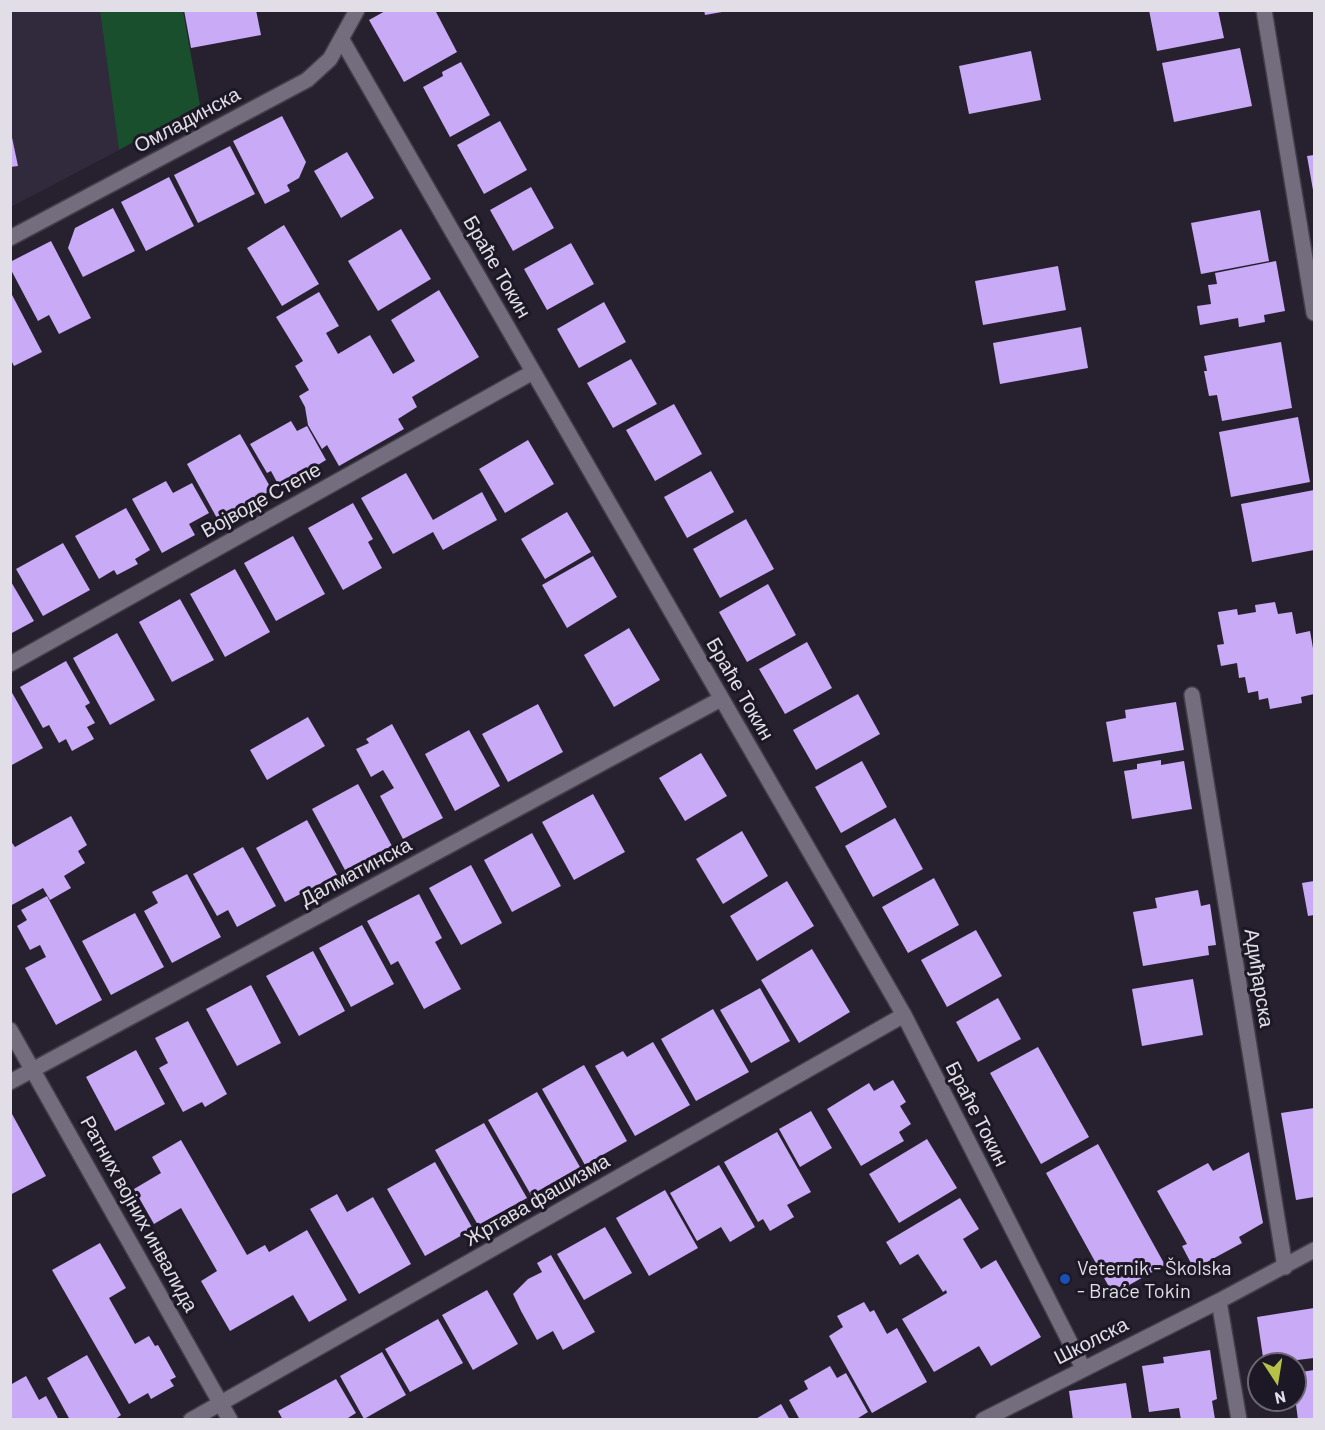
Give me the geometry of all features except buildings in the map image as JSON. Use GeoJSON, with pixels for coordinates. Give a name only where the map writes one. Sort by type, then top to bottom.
{"type":"FeatureCollection","features":[{"type":"Feature","properties":{"kind":"street","name":"Омладинска"},"geometry":{"type":"LineString","coordinates":[[10,238],[307,80],[323,66],[342,40],[357,10]]}},
{"type":"Feature","properties":{"kind":"street"},"geometry":{"type":"LineString","coordinates":[[1264,10],[1314,313]]}},
{"type":"Feature","properties":{"kind":"street","name":"Браће Токин"},"geometry":{"type":"LineString","coordinates":[[342,40],[904,1015],[1083,1368]]}},
{"type":"Feature","properties":{"kind":"street","name":"Војводе Степе"},"geometry":{"type":"LineString","coordinates":[[10,664],[533,372]]}},
{"type":"Feature","properties":{"kind":"street","name":"Адиђарска"},"geometry":{"type":"LineString","coordinates":[[1192,695],[1285,1267]]}},
{"type":"Feature","properties":{"kind":"street","name":"Далматинска"},"geometry":{"type":"LineString","coordinates":[[10,1082],[721,699]]}},
{"type":"Feature","properties":{"kind":"street","name":"Жртава фашизма"},"geometry":{"type":"LineString","coordinates":[[192,1419],[904,1015]]}},
{"type":"Feature","properties":{"kind":"street","name":"Ратних војних инвалида"},"geometry":{"type":"LineString","coordinates":[[10,1029],[230,1419]]}},
{"type":"Feature","properties":{"kind":"street","name":"Школска"},"geometry":{"type":"LineString","coordinates":[[983,1419],[1219,1301],[1314,1250]]}},
{"type":"Feature","properties":{"kind":"street"},"geometry":{"type":"LineString","coordinates":[[1219,1301],[1239,1419]]}},
{"type":"Feature","properties":{"kind":"shaded area"},"geometry":{"type":"Polygon","coordinates":[[[11,11],[100,11],[119,150],[11,207],[11,11]]]}},
{"type":"Feature","properties":{"kind":"green space"},"geometry":{"type":"Polygon","coordinates":[[[100,11],[183,11],[200,105],[119,150],[100,11]]]}},
{"type":"Feature","properties":{"kind":"place","name":"Veternik - Školska - Braće Tokin"},"geometry":{"type":"Point","coordinates":[1065,1279]}}]}
